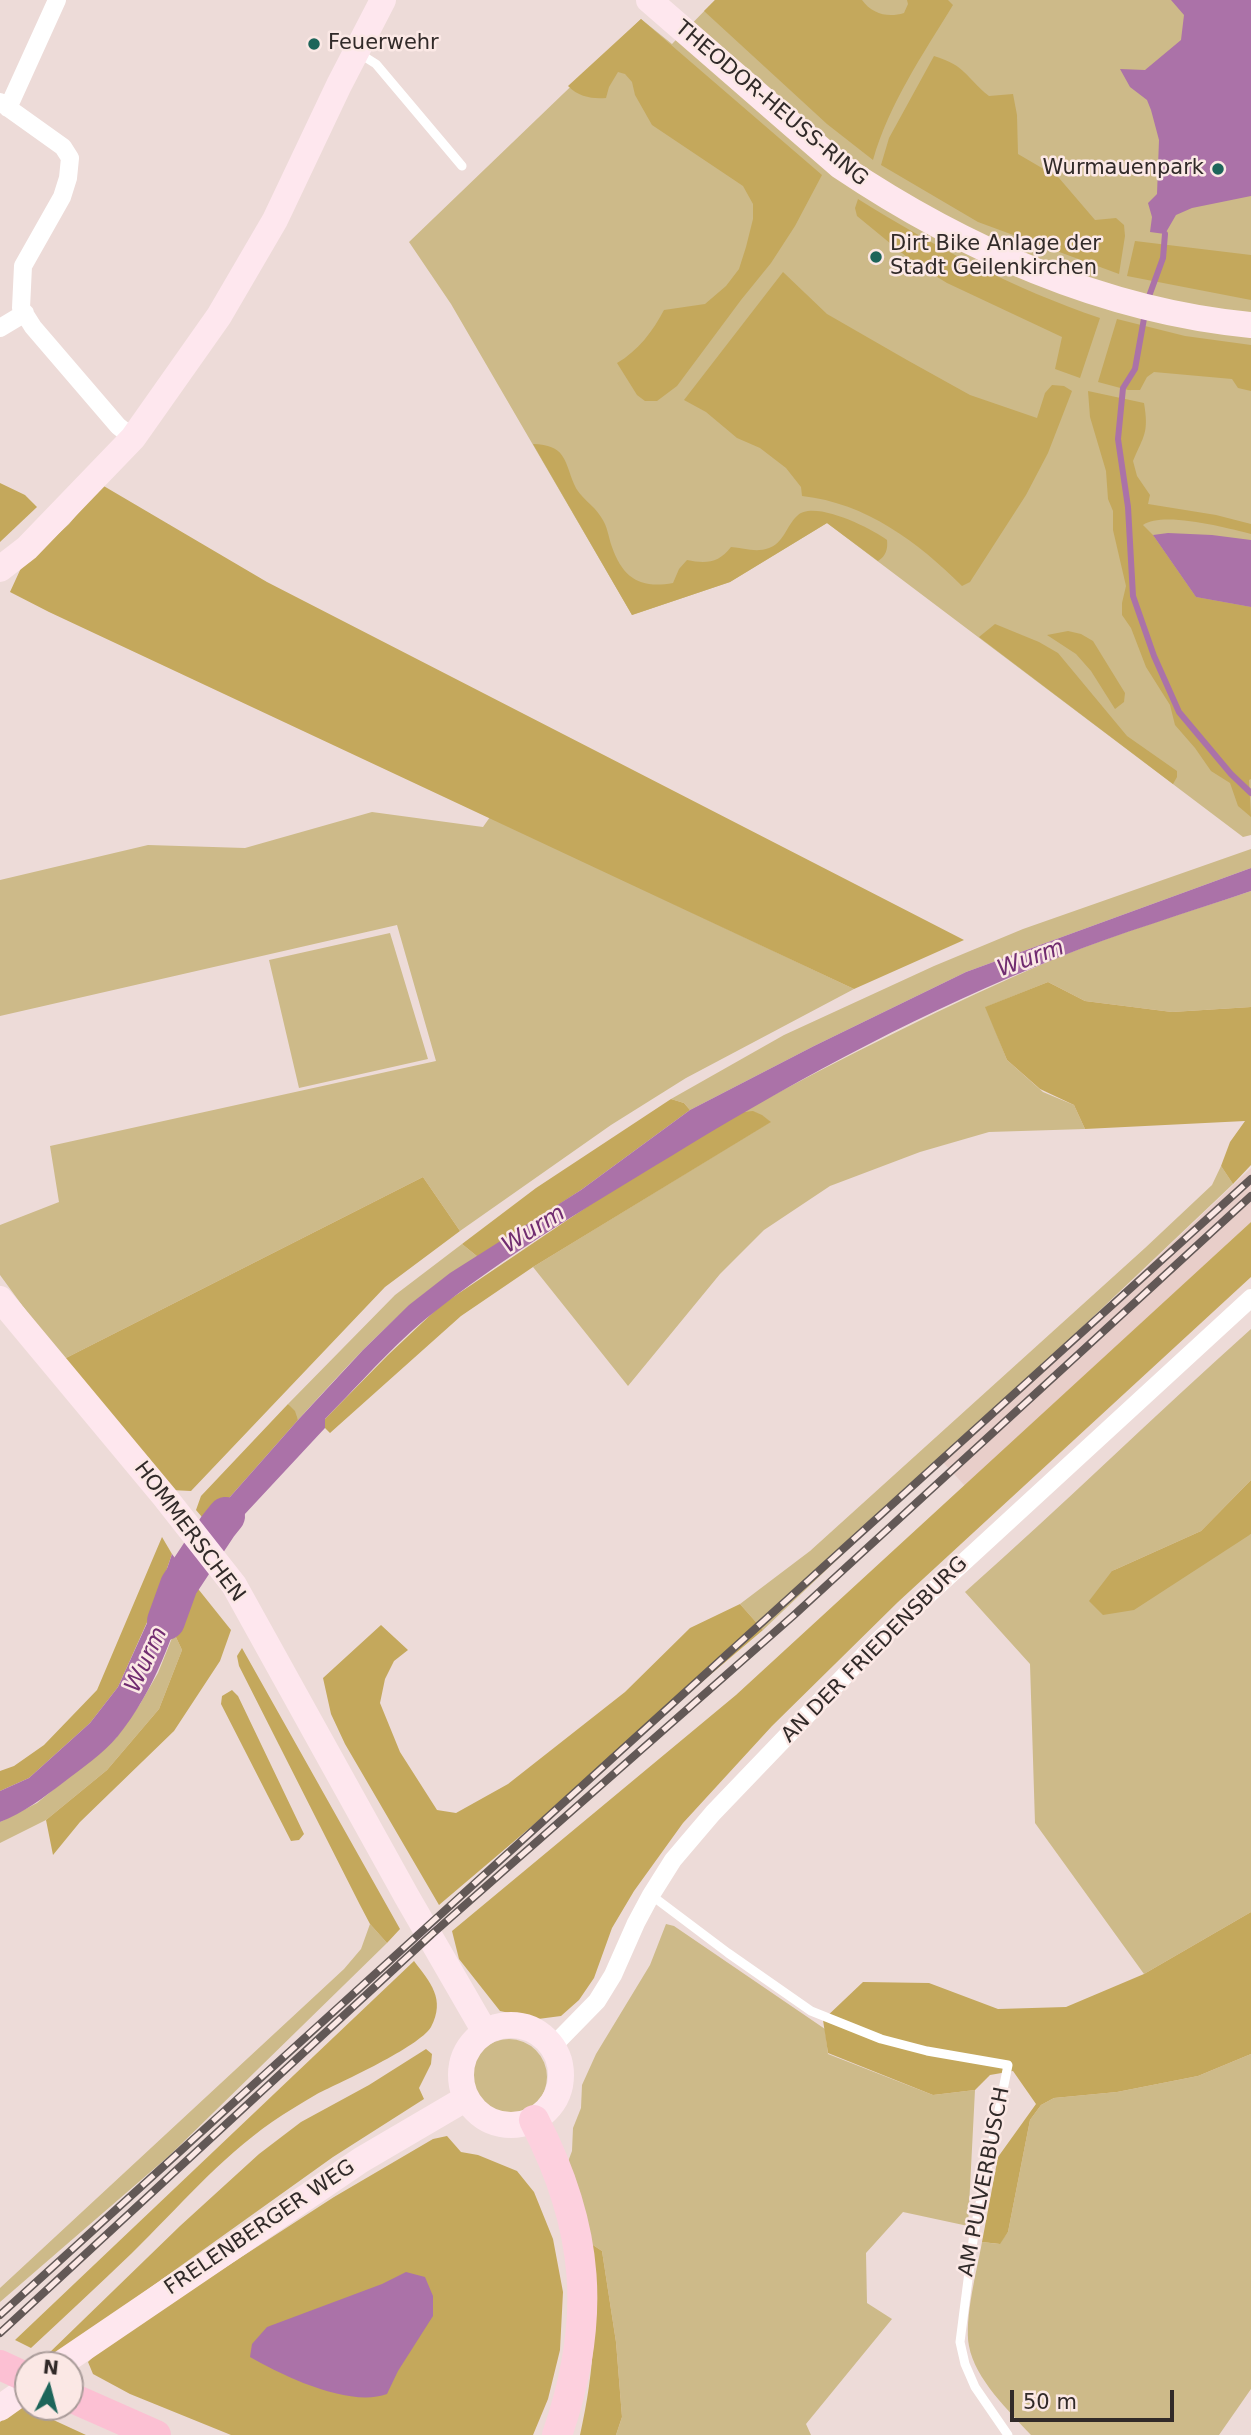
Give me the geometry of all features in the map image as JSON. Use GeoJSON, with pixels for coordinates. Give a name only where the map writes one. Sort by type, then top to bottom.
{"type":"FeatureCollection","features":[{"type":"Feature","properties":{"kind":"highway"},"geometry":{"type":"LineString","coordinates":[[84,2403],[156,2435]]}},
{"type":"Feature","properties":{"kind":"main road"},"geometry":{"type":"LineString","coordinates":[[0,569],[35,540],[132,438],[219,316],[275,220],[383,0]]}},
{"type":"Feature","properties":{"kind":"main road","name":"THEODOR-HEUSS-RING"},"geometry":{"type":"LineString","coordinates":[[649,0],[840,166],[967,242],[1084,290],[1180,314],[1251,325]]}},
{"type":"Feature","properties":{"kind":"main road","name":"HOMMERSCHEN"},"geometry":{"type":"LineString","coordinates":[[0,1299],[234,1585],[485,2032]]}},
{"type":"Feature","properties":{"kind":"main road"},"geometry":{"type":"LineString","coordinates":[[522,2026],[544,2038],[552,2047],[560,2065],[560,2085],[553,2103],[534,2120],[516,2126],[492,2123],[481,2117],[465,2099],[460,2074],[462,2061],[467,2050],[485,2032],[497,2027],[522,2026]]}},
{"type":"Feature","properties":{"kind":"main road","name":"FRELENBERGER WEG"},"geometry":{"type":"LineString","coordinates":[[81,2351],[361,2160],[465,2099]]}},
{"type":"Feature","properties":{"kind":"main road"},"geometry":{"type":"LineString","coordinates":[[534,2120],[568,2199],[582,2266],[583,2311],[577,2361],[569,2402],[557,2435]]}},
{"type":"Feature","properties":{"kind":"street"},"geometry":{"type":"LineString","coordinates":[[57,0],[4,105],[62,147],[70,158],[62,197],[23,266],[21,307],[33,327],[118,426],[132,438]]}},
{"type":"Feature","properties":{"kind":"street"},"geometry":{"type":"LineString","coordinates":[[0,328],[25,313]]}},
{"type":"Feature","properties":{"kind":"street","name":"AN DER FRIEDENSBURG"},"geometry":{"type":"LineString","coordinates":[[552,2047],[597,2001],[613,1975],[635,1923],[651,1895],[673,1860],[713,1813],[878,1641],[1251,1298]]}},
{"type":"Feature","properties":{"kind":"lane"},"geometry":{"type":"LineString","coordinates":[[356,51],[376,64],[462,166]]}},
{"type":"Feature","properties":{"kind":"lane","name":"AM PULVERBUSCH"},"geometry":{"type":"LineString","coordinates":[[651,1895],[811,2011],[881,2039],[927,2051],[1008,2065],[974,2232],[960,2342],[964,2364],[975,2387],[1008,2435]]}},
{"type":"Feature","properties":{"kind":"shaded area"},"geometry":{"type":"Polygon","coordinates":[[[715,0],[1251,0],[1251,835],[1243,837],[827,523],[730,582],[632,615],[451,304],[409,242],[641,19],[672,44],[715,0]]]}},
{"type":"Feature","properties":{"kind":"shaded area"},"geometry":{"type":"Polygon","coordinates":[[[715,0],[862,0],[875,12],[892,15],[904,13],[907,0],[948,0],[953,5],[897,99],[873,160],[827,124],[704,11],[715,0]]]}},
{"type":"Feature","properties":{"kind":"shaded area"},"geometry":{"type":"Polygon","coordinates":[[[641,19],[822,175],[795,226],[771,263],[677,386],[657,401],[645,401],[637,395],[617,363],[632,353],[644,340],[664,310],[705,304],[726,286],[739,269],[753,219],[753,204],[743,186],[652,125],[635,95],[632,82],[625,74],[618,72],[606,98],[586,96],[568,86],[641,19]]]}},
{"type":"Feature","properties":{"kind":"shaded area"},"geometry":{"type":"Polygon","coordinates":[[[934,56],[960,68],[989,96],[1013,94],[1017,115],[1018,154],[1059,178],[1095,220],[1116,218],[1124,225],[1125,236],[1119,274],[978,222],[881,165],[889,138],[934,56]]]}},
{"type":"Feature","properties":{"kind":"shaded area"},"geometry":{"type":"Polygon","coordinates":[[[858,199],[976,266],[1068,307],[1100,318],[1080,378],[1055,369],[1062,337],[947,283],[913,262],[857,216],[855,208],[858,199]]]}},
{"type":"Feature","properties":{"kind":"shaded area"},"geometry":{"type":"Polygon","coordinates":[[[1135,241],[1251,255],[1251,300],[1127,276],[1135,241]]]}},
{"type":"Feature","properties":{"kind":"shaded area"},"geometry":{"type":"Polygon","coordinates":[[[783,272],[827,314],[970,395],[1037,418],[1045,393],[1052,385],[1064,386],[1072,391],[1048,453],[1026,495],[970,582],[962,586],[909,540],[869,516],[825,500],[802,496],[801,487],[786,468],[760,448],[737,438],[706,412],[684,400],[783,272]]]}},
{"type":"Feature","properties":{"kind":"shaded area"},"geometry":{"type":"Polygon","coordinates":[[[1117,319],[1185,336],[1251,345],[1251,391],[1238,388],[1232,379],[1154,372],[1147,377],[1140,390],[1128,390],[1098,382],[1117,319]]]}},
{"type":"Feature","properties":{"kind":"shaded area"},"geometry":{"type":"Polygon","coordinates":[[[1088,391],[1144,403],[1146,428],[1133,461],[1137,476],[1150,495],[1148,504],[1216,515],[1251,524],[1251,534],[1180,520],[1152,521],[1143,525],[1153,535],[1196,597],[1251,607],[1251,817],[1238,806],[1230,783],[1211,771],[1175,725],[1170,705],[1146,667],[1131,628],[1122,615],[1126,586],[1113,530],[1113,511],[1108,499],[1106,471],[1090,417],[1088,391]]]}},
{"type":"Feature","properties":{"kind":"shaded area"},"geometry":{"type":"Polygon","coordinates":[[[533,444],[552,447],[562,455],[576,489],[598,513],[607,528],[616,558],[627,574],[642,582],[673,583],[679,569],[687,560],[712,561],[731,547],[755,550],[774,546],[797,516],[805,512],[828,513],[856,523],[887,540],[887,549],[878,561],[827,523],[730,582],[632,615],[533,444]]]}},
{"type":"Feature","properties":{"kind":"shaded area"},"geometry":{"type":"Polygon","coordinates":[[[0,483],[25,495],[37,507],[0,542],[0,483]]]}},
{"type":"Feature","properties":{"kind":"shaded area"},"geometry":{"type":"Polygon","coordinates":[[[102,485],[267,582],[964,940],[854,989],[10,592],[21,568],[69,524],[102,485]]]}},
{"type":"Feature","properties":{"kind":"shaded area"},"geometry":{"type":"Polygon","coordinates":[[[995,624],[1058,653],[1127,736],[1177,771],[1173,784],[979,637],[995,624]]]}},
{"type":"Feature","properties":{"kind":"shaded area"},"geometry":{"type":"Polygon","coordinates":[[[1068,631],[1093,641],[1125,693],[1124,702],[1115,709],[1091,671],[1076,654],[1047,635],[1068,631]]]}},
{"type":"Feature","properties":{"kind":"shaded area"},"geometry":{"type":"Polygon","coordinates":[[[372,812],[483,827],[490,817],[854,989],[686,1078],[611,1125],[460,1231],[423,1177],[62,1360],[0,1275],[0,1225],[59,1202],[50,1146],[436,1061],[397,925],[0,1016],[0,880],[148,845],[245,848],[372,812]]]}},
{"type":"Feature","properties":{"kind":"shaded area"},"geometry":{"type":"Polygon","coordinates":[[[1251,849],[1251,868],[966,972],[690,1110],[684,1103],[671,1099],[784,1035],[934,966],[1023,929],[1251,849]]]}},
{"type":"Feature","properties":{"kind":"shaded area"},"geometry":{"type":"Polygon","coordinates":[[[1251,891],[1251,1007],[1172,1012],[1085,1001],[1048,982],[986,1007],[1007,1060],[1043,1092],[1074,1105],[1085,1129],[989,1132],[920,1152],[830,1186],[764,1230],[720,1274],[628,1386],[533,1267],[770,1122],[758,1114],[742,1112],[819,1071],[935,1013],[1054,959],[1251,891]]]}},
{"type":"Feature","properties":{"kind":"shaded area"},"geometry":{"type":"Polygon","coordinates":[[[390,933],[428,1059],[299,1088],[269,960],[390,933]]]}},
{"type":"Feature","properties":{"kind":"shaded area"},"geometry":{"type":"Polygon","coordinates":[[[1048,982],[1085,1001],[1172,1012],[1251,1007],[1251,1165],[1233,1184],[1221,1166],[1230,1142],[1245,1121],[1085,1129],[1074,1105],[1040,1089],[1007,1060],[985,1007],[1048,982]]]}},
{"type":"Feature","properties":{"kind":"shaded area"},"geometry":{"type":"Polygon","coordinates":[[[671,1099],[684,1103],[690,1110],[581,1190],[478,1257],[462,1244],[536,1188],[671,1099]]]}},
{"type":"Feature","properties":{"kind":"shaded area"},"geometry":{"type":"Polygon","coordinates":[[[753,1111],[771,1122],[533,1267],[461,1316],[330,1433],[325,1428],[325,1419],[440,1306],[603,1196],[742,1112],[753,1111]]]}},
{"type":"Feature","properties":{"kind":"shaded area"},"geometry":{"type":"Polygon","coordinates":[[[1221,1166],[1233,1184],[763,1630],[740,1604],[810,1551],[1145,1248],[1212,1185],[1221,1166]]]}},
{"type":"Feature","properties":{"kind":"shaded area"},"geometry":{"type":"Polygon","coordinates":[[[1251,1168],[1251,1222],[965,1486],[942,1461],[1251,1168]]]}},
{"type":"Feature","properties":{"kind":"shaded area"},"geometry":{"type":"Polygon","coordinates":[[[423,1177],[460,1231],[385,1287],[191,1491],[171,1490],[62,1360],[423,1177]]]}},
{"type":"Feature","properties":{"kind":"shaded area"},"geometry":{"type":"Polygon","coordinates":[[[1251,1222],[1251,1277],[898,1602],[772,1726],[683,1823],[634,1891],[612,1928],[594,1978],[579,2000],[561,2016],[538,2019],[500,2011],[459,1959],[452,1931],[736,1695],[1251,1222]]]}},
{"type":"Feature","properties":{"kind":"shaded area"},"geometry":{"type":"Polygon","coordinates":[[[462,1244],[478,1257],[452,1273],[404,1311],[360,1353],[298,1420],[288,1404],[395,1295],[462,1244]]]}},
{"type":"Feature","properties":{"kind":"shaded area"},"geometry":{"type":"Polygon","coordinates":[[[1251,1329],[1251,1480],[1201,1531],[1112,1571],[1251,1534],[1251,1912],[1144,1974],[1035,1823],[1030,1664],[965,1592],[1251,1329]]]}},
{"type":"Feature","properties":{"kind":"shaded area"},"geometry":{"type":"Polygon","coordinates":[[[288,1404],[295,1411],[298,1420],[207,1523],[196,1510],[201,1496],[288,1404]]]}},
{"type":"Feature","properties":{"kind":"shaded area"},"geometry":{"type":"Polygon","coordinates":[[[1251,1480],[1251,1534],[1134,1610],[1103,1615],[1089,1601],[1112,1571],[1201,1531],[1251,1480]]]}},
{"type":"Feature","properties":{"kind":"shaded area"},"geometry":{"type":"Polygon","coordinates":[[[162,1537],[172,1554],[153,1609],[118,1687],[90,1723],[29,1778],[0,1791],[0,1771],[14,1766],[44,1745],[97,1690],[162,1537]]]}},
{"type":"Feature","properties":{"kind":"shaded area"},"geometry":{"type":"Polygon","coordinates":[[[191,1580],[231,1630],[220,1661],[174,1731],[80,1822],[53,1855],[46,1820],[107,1770],[159,1709],[182,1650],[174,1633],[191,1580]]]}},
{"type":"Feature","properties":{"kind":"shaded area"},"geometry":{"type":"Polygon","coordinates":[[[740,1604],[763,1630],[439,1905],[345,1744],[331,1714],[323,1678],[381,1625],[408,1650],[394,1661],[385,1679],[380,1703],[400,1752],[437,1810],[456,1813],[508,1784],[625,1692],[690,1628],[740,1604]]]}},
{"type":"Feature","properties":{"kind":"shaded area"},"geometry":{"type":"Polygon","coordinates":[[[174,1633],[182,1650],[159,1709],[107,1770],[46,1820],[0,1843],[0,1822],[37,1803],[116,1738],[158,1673],[174,1633]]]}},
{"type":"Feature","properties":{"kind":"shaded area"},"geometry":{"type":"Polygon","coordinates":[[[242,1648],[400,1929],[387,1943],[370,1924],[239,1666],[237,1656],[242,1648]]]}},
{"type":"Feature","properties":{"kind":"shaded area"},"geometry":{"type":"Polygon","coordinates":[[[232,1690],[238,1696],[304,1834],[299,1840],[291,1841],[221,1704],[222,1696],[232,1690]]]}},
{"type":"Feature","properties":{"kind":"shaded area"},"geometry":{"type":"Polygon","coordinates":[[[1251,1912],[1251,2054],[1198,2076],[1117,2092],[1054,2098],[1041,2105],[1030,2120],[1008,2232],[1000,2244],[982,2242],[998,2157],[1036,2104],[1013,2071],[990,2075],[975,2090],[933,2095],[828,2053],[823,2020],[863,1982],[929,1983],[998,2009],[1066,2007],[1144,1974],[1251,1912]]]}},
{"type":"Feature","properties":{"kind":"shaded area"},"geometry":{"type":"Polygon","coordinates":[[[370,1924],[387,1943],[170,2155],[0,2302],[0,2288],[344,1969],[361,1949],[370,1924]]]}},
{"type":"Feature","properties":{"kind":"shaded area"},"geometry":{"type":"Polygon","coordinates":[[[666,1924],[674,1926],[825,2029],[828,2054],[933,2095],[975,2090],[968,2226],[903,2212],[866,2253],[867,2303],[892,2319],[806,2424],[811,2435],[616,2435],[622,2417],[616,2342],[602,2251],[590,2243],[566,2167],[572,2151],[573,2128],[581,2108],[582,2085],[596,2054],[650,1965],[666,1924]]]}},
{"type":"Feature","properties":{"kind":"shaded area"},"geometry":{"type":"Polygon","coordinates":[[[414,1961],[430,1984],[436,1999],[435,2017],[424,2035],[378,2064],[317,2094],[253,2136],[31,2348],[15,2340],[414,1961]]]}},
{"type":"Feature","properties":{"kind":"shaded area"},"geometry":{"type":"Polygon","coordinates":[[[502,2039],[516,2039],[530,2045],[541,2056],[547,2077],[544,2092],[536,2104],[516,2115],[502,2115],[488,2109],[477,2098],[471,2084],[471,2070],[477,2056],[488,2045],[502,2039]]]}},
{"type":"Feature","properties":{"kind":"shaded area"},"geometry":{"type":"Polygon","coordinates":[[[426,2049],[432,2054],[431,2064],[419,2088],[424,2099],[333,2157],[65,2351],[51,2351],[259,2154],[301,2122],[369,2085],[426,2049]]]}},
{"type":"Feature","properties":{"kind":"shaded area"},"geometry":{"type":"Polygon","coordinates":[[[1251,2054],[1251,2389],[1219,2435],[1031,2435],[985,2382],[972,2358],[968,2335],[972,2294],[982,2242],[999,2244],[1008,2232],[1030,2120],[1041,2105],[1054,2098],[1117,2092],[1198,2076],[1251,2054]]]}},
{"type":"Feature","properties":{"kind":"shaded area"},"geometry":{"type":"Polygon","coordinates":[[[447,2136],[461,2152],[478,2155],[517,2171],[534,2192],[553,2239],[563,2292],[560,2350],[548,2399],[533,2435],[231,2435],[130,2394],[93,2374],[88,2362],[104,2346],[334,2197],[433,2139],[447,2136]]]}},
{"type":"Feature","properties":{"kind":"shaded area"},"geometry":{"type":"Polygon","coordinates":[[[590,2243],[602,2251],[616,2342],[622,2417],[616,2435],[580,2435],[594,2339],[590,2243]]]}},
{"type":"Feature","properties":{"kind":"shaded area"},"geometry":{"type":"Polygon","coordinates":[[[14,2411],[14,2421],[56,2421],[86,2435],[0,2435],[0,2422],[14,2411]]]}},
{"type":"Feature","properties":{"kind":"water"},"geometry":{"type":"Polygon","coordinates":[[[1171,0],[1251,0],[1251,196],[1192,208],[1176,215],[1165,234],[1150,232],[1152,217],[1148,203],[1157,194],[1159,140],[1151,110],[1147,100],[1130,87],[1120,69],[1145,70],[1181,40],[1184,15],[1171,0]]]}},
{"type":"Feature","properties":{"kind":"water"},"geometry":{"type":"Polygon","coordinates":[[[1168,533],[1251,540],[1251,607],[1196,597],[1153,535],[1168,533]]]}},
{"type":"Feature","properties":{"kind":"water"},"geometry":{"type":"Polygon","coordinates":[[[1251,868],[1251,891],[1057,958],[914,1021],[731,1120],[531,1243],[426,1318],[396,1346],[325,1419],[325,1428],[217,1544],[207,1523],[298,1420],[409,1305],[450,1273],[581,1190],[690,1110],[966,972],[1251,868]]]}},
{"type":"Feature","properties":{"kind":"water"},"geometry":{"type":"Polygon","coordinates":[[[172,1554],[191,1580],[162,1662],[131,1718],[112,1743],[92,1761],[34,1804],[0,1822],[0,1791],[29,1778],[90,1723],[118,1687],[153,1610],[172,1554]]]}},
{"type":"Feature","properties":{"kind":"water"},"geometry":{"type":"Polygon","coordinates":[[[406,2272],[425,2277],[433,2296],[433,2316],[398,2371],[387,2394],[355,2397],[317,2388],[250,2357],[252,2344],[267,2327],[382,2284],[406,2272]]]}},
{"type":"Feature","properties":{"kind":"waterway"},"geometry":{"type":"LineString","coordinates":[[1148,299],[1163,258],[1165,234]]}},
{"type":"Feature","properties":{"kind":"waterway"},"geometry":{"type":"LineString","coordinates":[[1145,313],[1135,369],[1123,388],[1118,439],[1128,507],[1133,596],[1154,656],[1179,712],[1231,774],[1251,793]]}},
{"type":"Feature","properties":{"kind":"waterway","name":"Wurm"},"geometry":{"type":"LineString","coordinates":[[166,1621],[179,1585],[226,1516]]}},
{"type":"Feature","properties":{"kind":"railway"},"geometry":{"type":"LineString","coordinates":[[0,2315],[1251,1179]]}},
{"type":"Feature","properties":{"kind":"railway"},"geometry":{"type":"LineString","coordinates":[[0,2333],[432,1934],[793,1616],[1251,1196]]}},
{"type":"Feature","properties":{"kind":"place","name":"Feuerwehr"},"geometry":{"type":"Point","coordinates":[314,44]}},
{"type":"Feature","properties":{"kind":"place","name":"Wurmauenpark"},"geometry":{"type":"Point","coordinates":[1218,169]}},
{"type":"Feature","properties":{"kind":"place","name":"Dirt Bike Anlage der Stadt Geilenkirchen"},"geometry":{"type":"Point","coordinates":[876,257]}}]}
